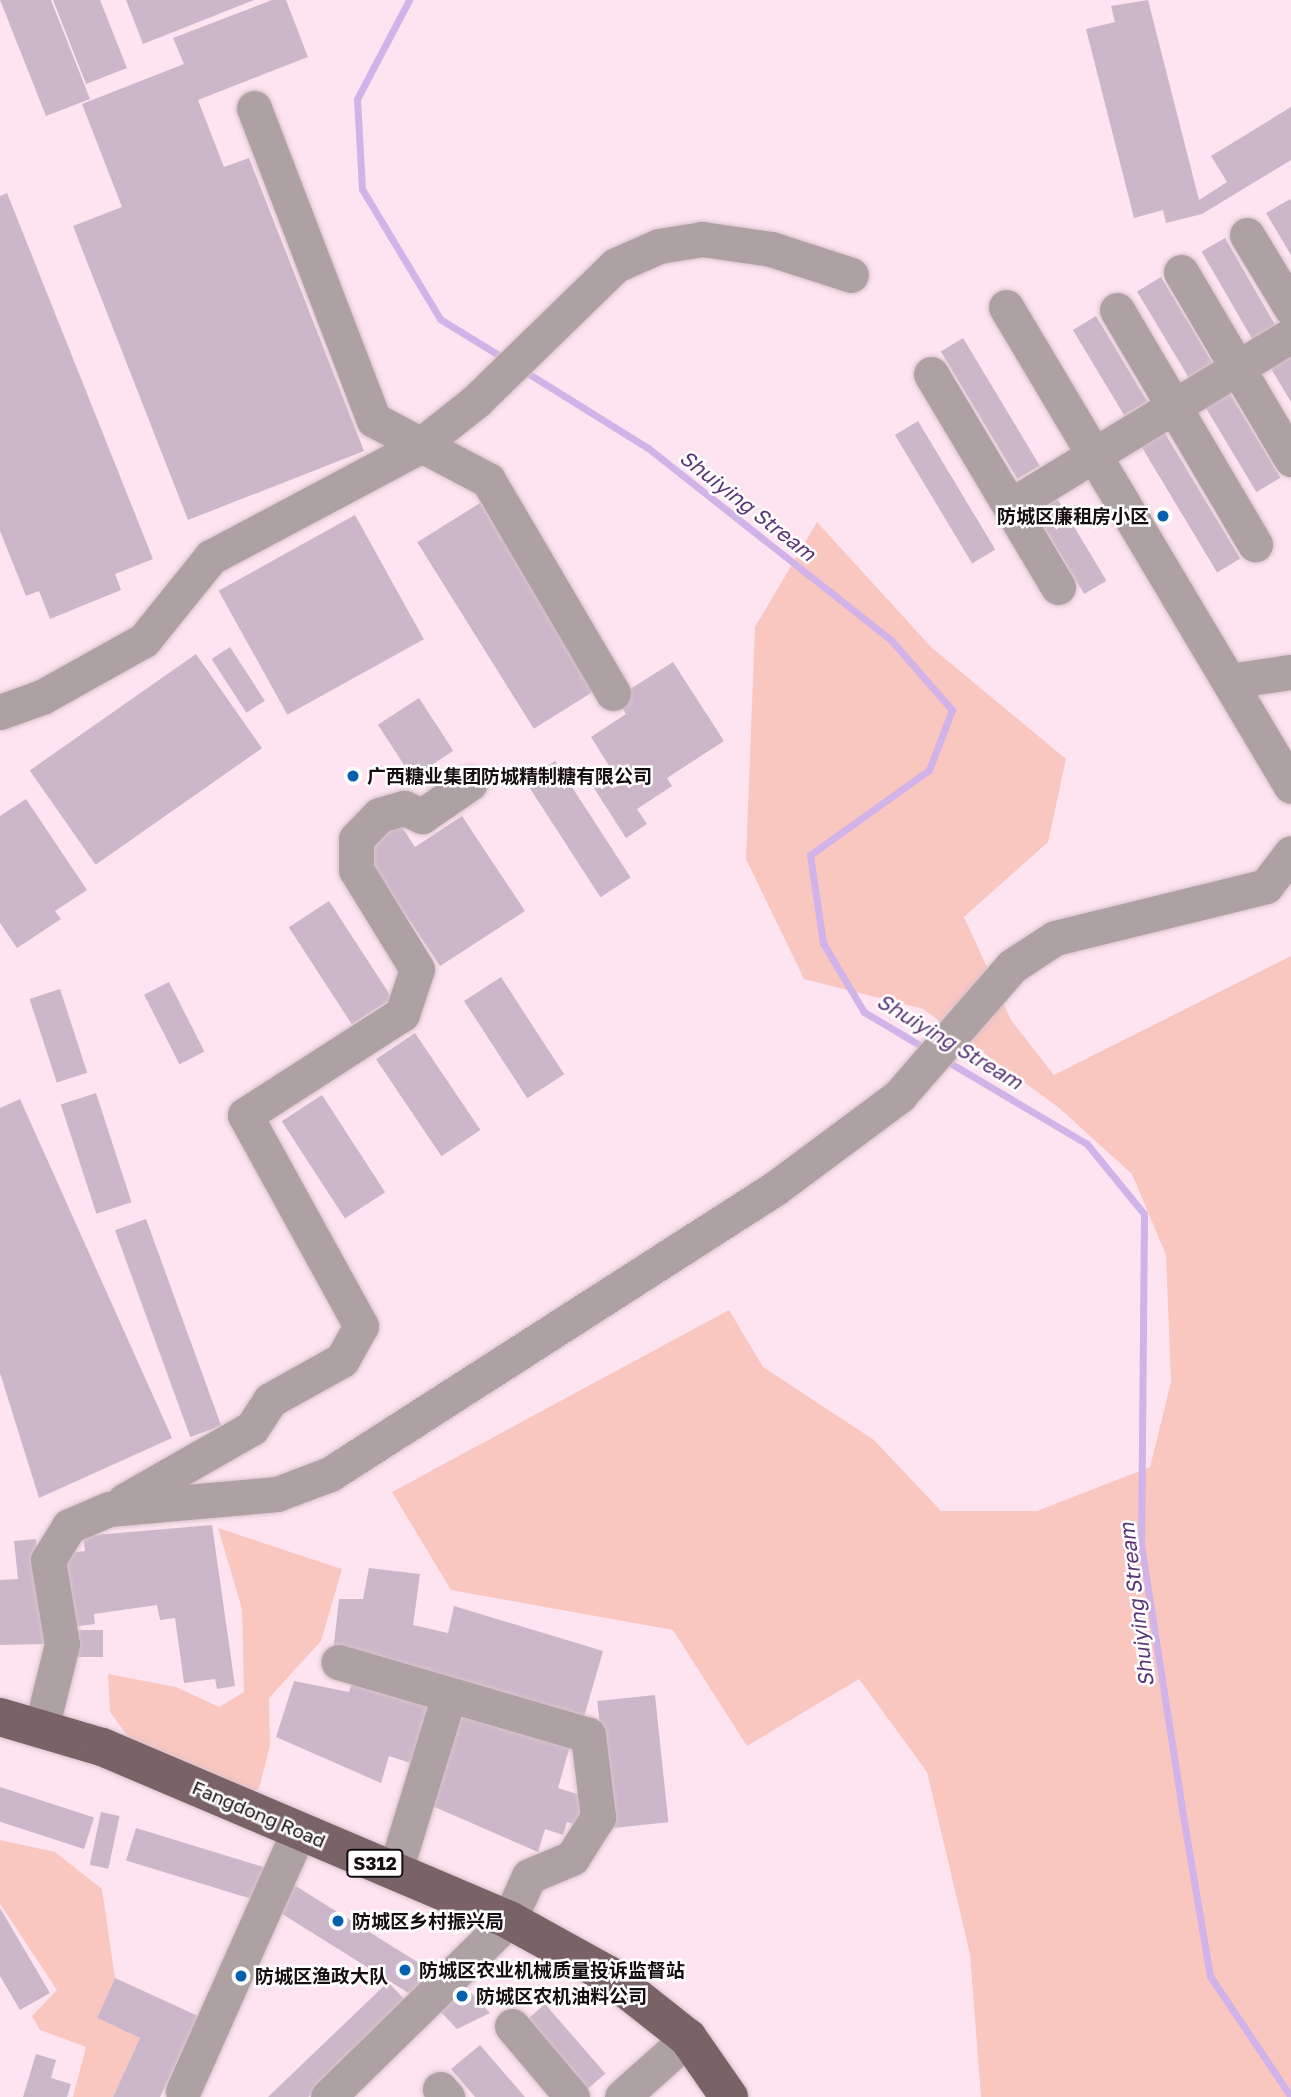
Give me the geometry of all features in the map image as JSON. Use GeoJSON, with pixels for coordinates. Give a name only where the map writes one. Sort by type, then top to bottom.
{"type":"FeatureCollection","features":[{"type":"Feature","properties":{"kind":"main road","name":"Fangdong Road"},"geometry":{"type":"LineString","coordinates":[[0,1717],[42,1725],[509,1920],[607,1974],[688,2038]]}},
{"type":"Feature","properties":{"kind":"main road","name":"S312"},"geometry":{"type":"LineString","coordinates":[[688,2038],[729,2097]]}},
{"type":"Feature","properties":{"kind":"street"},"geometry":{"type":"LineString","coordinates":[[254,108],[374,420],[418,447],[488,480],[613,693]]}},
{"type":"Feature","properties":{"kind":"street"},"geometry":{"type":"LineString","coordinates":[[1247,235],[1291,308]]}},
{"type":"Feature","properties":{"kind":"street"},"geometry":{"type":"LineString","coordinates":[[0,712],[42,697],[144,640],[211,557],[418,447],[476,401],[616,265],[659,246],[702,239],[771,250],[852,275]]}},
{"type":"Feature","properties":{"kind":"street"},"geometry":{"type":"LineString","coordinates":[[1181,272],[1291,459]]}},
{"type":"Feature","properties":{"kind":"street"},"geometry":{"type":"LineString","coordinates":[[1006,307],[1291,786]]}},
{"type":"Feature","properties":{"kind":"street"},"geometry":{"type":"LineString","coordinates":[[1117,310],[1255,544]]}},
{"type":"Feature","properties":{"kind":"street"},"geometry":{"type":"LineString","coordinates":[[1010,506],[1291,335]]}},
{"type":"Feature","properties":{"kind":"street"},"geometry":{"type":"LineString","coordinates":[[931,374],[1058,587]]}},
{"type":"Feature","properties":{"kind":"street"},"geometry":{"type":"LineString","coordinates":[[1229,681],[1291,672]]}},
{"type":"Feature","properties":{"kind":"street"},"geometry":{"type":"LineString","coordinates":[[42,1725],[62,1644],[48,1560],[69,1527],[109,1509],[252,1428],[270,1400],[342,1360],[361,1326],[245,1115],[402,1014],[417,969],[356,870],[356,839],[379,815],[404,808],[422,816],[470,783]]}},
{"type":"Feature","properties":{"kind":"street"},"geometry":{"type":"LineString","coordinates":[[109,1509],[277,1493],[330,1474],[774,1189],[899,1096],[1012,967],[1055,938],[1266,886],[1291,853]]}},
{"type":"Feature","properties":{"kind":"street"},"geometry":{"type":"LineString","coordinates":[[328,2097],[509,1920],[529,1875],[572,1858],[598,1816],[588,1735],[338,1662]]}},
{"type":"Feature","properties":{"kind":"street"},"geometry":{"type":"LineString","coordinates":[[395,1871],[449,1695]]}},
{"type":"Feature","properties":{"kind":"street"},"geometry":{"type":"LineString","coordinates":[[183,2091],[299,1831]]}},
{"type":"Feature","properties":{"kind":"street"},"geometry":{"type":"LineString","coordinates":[[512,2026],[572,2097]]}},
{"type":"Feature","properties":{"kind":"street"},"geometry":{"type":"LineString","coordinates":[[622,2097],[688,2038]]}},
{"type":"Feature","properties":{"kind":"shaded area"},"geometry":{"type":"Polygon","coordinates":[[[817,522],[931,647],[1066,759],[1048,842],[964,917],[1011,1020],[1054,1075],[1291,956],[1291,2097],[981,2097],[970,1954],[927,1772],[859,1679],[747,1746],[673,1630],[451,1590],[392,1492],[729,1310],[763,1367],[874,1440],[941,1511],[1037,1511],[1150,1467],[1171,1382],[1166,1255],[1132,1174],[1058,1107],[923,1009],[804,979],[746,859],[755,627],[817,522]]]}},
{"type":"Feature","properties":{"kind":"shaded area"},"geometry":{"type":"Polygon","coordinates":[[[218,1528],[342,1569],[321,1641],[269,1698],[270,1746],[259,1788],[243,1797],[137,1749],[110,1712],[108,1674],[176,1687],[219,1707],[244,1692],[242,1609],[218,1528]]]}},
{"type":"Feature","properties":{"kind":"shaded area"},"geometry":{"type":"Polygon","coordinates":[[[0,1840],[55,1852],[102,1889],[115,1978],[97,2018],[140,2038],[113,2097],[73,2097],[86,2047],[40,2030],[32,2016],[57,1990],[0,1904],[0,1840]]]}},
{"type":"Feature","properties":{"kind":"building"},"geometry":{"type":"Polygon","coordinates":[[[0,0],[51,0],[90,99],[46,116],[0,0]]]}},
{"type":"Feature","properties":{"kind":"building"},"geometry":{"type":"Polygon","coordinates":[[[53,0],[100,0],[127,68],[86,84],[53,0]]]}},
{"type":"Feature","properties":{"kind":"building"},"geometry":{"type":"Polygon","coordinates":[[[126,0],[254,0],[143,44],[126,0]]]}},
{"type":"Feature","properties":{"kind":"building"},"geometry":{"type":"Polygon","coordinates":[[[272,0],[286,0],[308,57],[198,100],[224,167],[249,158],[364,451],[188,520],[73,226],[122,207],[82,104],[184,64],[173,38],[272,0]]]}},
{"type":"Feature","properties":{"kind":"building"},"geometry":{"type":"Polygon","coordinates":[[[1148,0],[1199,200],[1227,182],[1211,156],[1291,107],[1291,160],[1202,214],[1166,223],[1163,210],[1134,218],[1086,29],[1115,22],[1111,6],[1148,0]]]}},
{"type":"Feature","properties":{"kind":"building"},"geometry":{"type":"Polygon","coordinates":[[[7,193],[153,559],[115,574],[121,590],[50,619],[39,591],[26,596],[0,531],[0,196],[7,193]]]}},
{"type":"Feature","properties":{"kind":"building"},"geometry":{"type":"Polygon","coordinates":[[[1290,199],[1291,201],[1291,255],[1266,213],[1290,199]]]}},
{"type":"Feature","properties":{"kind":"building"},"geometry":{"type":"Polygon","coordinates":[[[1225,238],[1276,325],[1252,339],[1202,252],[1225,238]]]}},
{"type":"Feature","properties":{"kind":"building"},"geometry":{"type":"Polygon","coordinates":[[[1161,277],[1213,363],[1189,377],[1137,291],[1161,277]]]}},
{"type":"Feature","properties":{"kind":"building"},"geometry":{"type":"Polygon","coordinates":[[[1096,316],[1148,402],[1124,416],[1073,330],[1096,316]]]}},
{"type":"Feature","properties":{"kind":"building"},"geometry":{"type":"Polygon","coordinates":[[[963,338],[1040,466],[1017,479],[941,351],[963,338]]]}},
{"type":"Feature","properties":{"kind":"building"},"geometry":{"type":"Polygon","coordinates":[[[1291,354],[1291,402],[1270,367],[1291,354]]]}},
{"type":"Feature","properties":{"kind":"building"},"geometry":{"type":"Polygon","coordinates":[[[1229,392],[1281,478],[1257,492],[1205,406],[1229,392]]]}},
{"type":"Feature","properties":{"kind":"building"},"geometry":{"type":"Polygon","coordinates":[[[918,421],[995,550],[972,563],[895,435],[918,421]]]}},
{"type":"Feature","properties":{"kind":"building"},"geometry":{"type":"Polygon","coordinates":[[[1163,430],[1240,559],[1217,572],[1140,444],[1163,430]]]}},
{"type":"Feature","properties":{"kind":"building"},"geometry":{"type":"Polygon","coordinates":[[[1055,495],[1107,581],[1084,594],[1033,508],[1055,495]]]}},
{"type":"Feature","properties":{"kind":"building"},"geometry":{"type":"Polygon","coordinates":[[[480,503],[597,690],[534,729],[417,542],[480,503]]]}},
{"type":"Feature","properties":{"kind":"building"},"geometry":{"type":"Polygon","coordinates":[[[355,515],[424,639],[287,715],[219,591],[355,515]]]}},
{"type":"Feature","properties":{"kind":"building"},"geometry":{"type":"Polygon","coordinates":[[[230,647],[265,701],[246,713],[212,659],[230,647]]]}},
{"type":"Feature","properties":{"kind":"building"},"geometry":{"type":"Polygon","coordinates":[[[196,654],[262,748],[96,865],[30,770],[196,654]]]}},
{"type":"Feature","properties":{"kind":"building"},"geometry":{"type":"Polygon","coordinates":[[[673,662],[724,741],[667,778],[672,786],[637,809],[647,824],[626,838],[590,782],[611,769],[591,737],[626,714],[616,698],[673,662]]]}},
{"type":"Feature","properties":{"kind":"building"},"geometry":{"type":"Polygon","coordinates":[[[419,698],[453,751],[412,778],[378,725],[419,698]]]}},
{"type":"Feature","properties":{"kind":"building"},"geometry":{"type":"Polygon","coordinates":[[[555,761],[631,878],[601,897],[525,781],[555,761]]]}},
{"type":"Feature","properties":{"kind":"building"},"geometry":{"type":"Polygon","coordinates":[[[26,799],[87,890],[55,911],[61,919],[17,948],[0,923],[0,816],[26,799]]]}},
{"type":"Feature","properties":{"kind":"building"},"geometry":{"type":"Polygon","coordinates":[[[462,816],[525,911],[440,966],[362,849],[400,824],[415,847],[462,816]]]}},
{"type":"Feature","properties":{"kind":"building"},"geometry":{"type":"Polygon","coordinates":[[[329,901],[392,998],[352,1024],[289,927],[329,901]]]}},
{"type":"Feature","properties":{"kind":"building"},"geometry":{"type":"Polygon","coordinates":[[[501,977],[564,1074],[527,1098],[464,1001],[501,977]]]}},
{"type":"Feature","properties":{"kind":"building"},"geometry":{"type":"Polygon","coordinates":[[[169,982],[204,1051],[179,1064],[144,995],[169,982]]]}},
{"type":"Feature","properties":{"kind":"building"},"geometry":{"type":"Polygon","coordinates":[[[60,989],[87,1073],[57,1083],[30,999],[60,989]]]}},
{"type":"Feature","properties":{"kind":"building"},"geometry":{"type":"Polygon","coordinates":[[[415,1033],[480,1130],[441,1156],[376,1059],[415,1033]]]}},
{"type":"Feature","properties":{"kind":"building"},"geometry":{"type":"Polygon","coordinates":[[[96,1093],[132,1202],[96,1214],[61,1104],[96,1093]]]}},
{"type":"Feature","properties":{"kind":"building"},"geometry":{"type":"Polygon","coordinates":[[[322,1095],[385,1192],[345,1218],[282,1121],[322,1095]]]}},
{"type":"Feature","properties":{"kind":"building"},"geometry":{"type":"Polygon","coordinates":[[[20,1099],[172,1438],[39,1498],[0,1373],[0,1108],[20,1099]]]}},
{"type":"Feature","properties":{"kind":"building"},"geometry":{"type":"Polygon","coordinates":[[[146,1219],[221,1426],[190,1437],[115,1230],[146,1219]]]}},
{"type":"Feature","properties":{"kind":"building"},"geometry":{"type":"Polygon","coordinates":[[[212,1525],[235,1686],[217,1689],[215,1679],[184,1683],[175,1618],[160,1620],[157,1605],[94,1614],[95,1624],[71,1627],[61,1554],[85,1551],[83,1536],[212,1525]]]}},
{"type":"Feature","properties":{"kind":"building"},"geometry":{"type":"Polygon","coordinates":[[[36,1539],[45,1644],[0,1645],[0,1580],[18,1579],[14,1541],[36,1539]]]}},
{"type":"Feature","properties":{"kind":"building"},"geometry":{"type":"Polygon","coordinates":[[[369,1568],[420,1574],[413,1625],[448,1633],[454,1606],[603,1651],[584,1717],[333,1652],[339,1599],[363,1599],[369,1568]]]}},
{"type":"Feature","properties":{"kind":"building"},"geometry":{"type":"Polygon","coordinates":[[[76,1630],[103,1630],[103,1657],[76,1657],[76,1630]]]}},
{"type":"Feature","properties":{"kind":"building"},"geometry":{"type":"Polygon","coordinates":[[[353,1680],[435,1705],[417,1765],[389,1756],[381,1783],[276,1737],[294,1681],[349,1692],[353,1680]]]}},
{"type":"Feature","properties":{"kind":"building"},"geometry":{"type":"Polygon","coordinates":[[[655,1695],[668,1822],[611,1828],[597,1701],[655,1695]]]}},
{"type":"Feature","properties":{"kind":"building"},"geometry":{"type":"Polygon","coordinates":[[[450,1710],[570,1746],[558,1788],[590,1798],[581,1826],[567,1822],[563,1835],[545,1829],[538,1852],[423,1802],[450,1710]]]}},
{"type":"Feature","properties":{"kind":"building"},"geometry":{"type":"Polygon","coordinates":[[[0,1787],[94,1818],[84,1849],[0,1822],[0,1787]]]}},
{"type":"Feature","properties":{"kind":"building"},"geometry":{"type":"Polygon","coordinates":[[[101,1812],[120,1816],[108,1869],[90,1865],[101,1812]]]}},
{"type":"Feature","properties":{"kind":"building"},"geometry":{"type":"Polygon","coordinates":[[[136,1828],[264,1867],[254,1900],[126,1861],[136,1828]]]}},
{"type":"Feature","properties":{"kind":"building"},"geometry":{"type":"Polygon","coordinates":[[[291,1883],[433,1971],[416,1998],[275,1909],[291,1883]]]}},
{"type":"Feature","properties":{"kind":"building"},"geometry":{"type":"Polygon","coordinates":[[[0,1908],[50,1993],[20,2010],[0,1976],[0,1908]]]}},
{"type":"Feature","properties":{"kind":"building"},"geometry":{"type":"Polygon","coordinates":[[[115,1978],[198,2016],[160,2097],[113,2097],[140,2038],[97,2018],[115,1978]]]}},
{"type":"Feature","properties":{"kind":"building"},"geometry":{"type":"Polygon","coordinates":[[[388,1982],[407,2002],[308,2097],[268,2097],[388,1982]]]}},
{"type":"Feature","properties":{"kind":"building","name":"防城区农机油料公司"},"geometry":{"type":"Polygon","coordinates":[[[463,1984],[490,2013],[457,2029],[437,2008],[463,1984]]]}},
{"type":"Feature","properties":{"kind":"building"},"geometry":{"type":"Polygon","coordinates":[[[545,2004],[605,2073],[585,2091],[525,2022],[545,2004]]]}},
{"type":"Feature","properties":{"kind":"building"},"geometry":{"type":"Polygon","coordinates":[[[480,2045],[525,2097],[475,2097],[451,2069],[480,2045]]]}},
{"type":"Feature","properties":{"kind":"building"},"geometry":{"type":"Polygon","coordinates":[[[36,2054],[56,2060],[51,2078],[71,2084],[67,2097],[23,2097],[36,2054]]]}},
{"type":"Feature","properties":{"kind":"waterway","name":"Shuiying Stream"},"geometry":{"type":"LineString","coordinates":[[409,0],[357,99],[362,189],[440,319],[505,359]]}},
{"type":"Feature","properties":{"kind":"waterway","name":"Shuiying Stream"},"geometry":{"type":"LineString","coordinates":[[521,369],[648,448],[891,640],[952,710],[929,770],[810,855],[823,943],[864,1012],[926,1049]]}},
{"type":"Feature","properties":{"kind":"waterway","name":"Shuiying Stream"},"geometry":{"type":"LineString","coordinates":[[945,1060],[1087,1144],[1144,1214],[1141,1544],[1182,1809],[1210,1976],[1291,2097]]}},
{"type":"Feature","properties":{"kind":"place","name":"防城区廉租房小区"},"geometry":{"type":"Point","coordinates":[1163,516]}},
{"type":"Feature","properties":{"kind":"place","name":"广西糖业集团防城精制糖有限公司"},"geometry":{"type":"Point","coordinates":[353,776]}},
{"type":"Feature","properties":{"kind":"place","name":"防城区乡村振兴局"},"geometry":{"type":"Point","coordinates":[338,1921]}},
{"type":"Feature","properties":{"kind":"place","name":"防城区农业机械质量投诉监督站"},"geometry":{"type":"Point","coordinates":[405,1970]}},
{"type":"Feature","properties":{"kind":"place","name":"防城区渔政大队"},"geometry":{"type":"Point","coordinates":[241,1976]}},
{"type":"Feature","properties":{"kind":"place","name":"防城区农机油料公司"},"geometry":{"type":"Point","coordinates":[462,1996]}}]}
